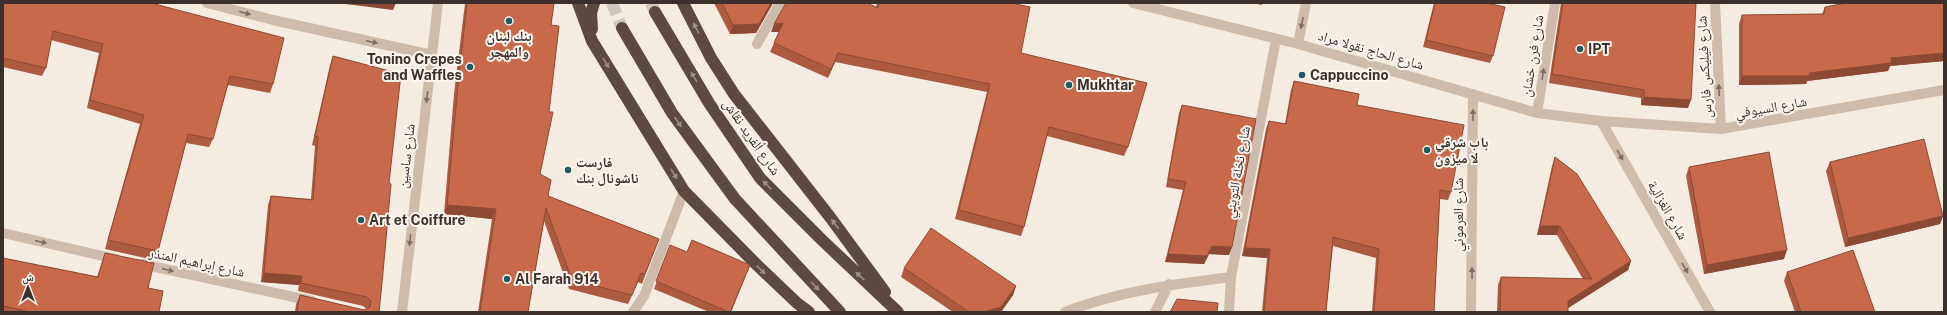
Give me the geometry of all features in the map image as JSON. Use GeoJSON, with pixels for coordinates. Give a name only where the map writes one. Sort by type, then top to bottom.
{"type":"FeatureCollection","features":[{"type":"Feature","properties":{"kind":"highway"},"geometry":{"type":"LineString","coordinates":[[578,3],[592,41],[684,191],[757,265],[797,303],[809,312]]}},
{"type":"Feature","properties":{"kind":"highway"},"geometry":{"type":"LineString","coordinates":[[592,41],[591,13],[594,3]]}},
{"type":"Feature","properties":{"kind":"highway"},"geometry":{"type":"LineString","coordinates":[[683,3],[711,58],[734,94],[830,217],[899,312]]}},
{"type":"Feature","properties":{"kind":"highway","name":"شارع ألفريد نقاش"},"geometry":{"type":"LineString","coordinates":[[654,12],[709,103],[760,178],[822,240],[899,312]]}},
{"type":"Feature","properties":{"kind":"highway"},"geometry":{"type":"LineString","coordinates":[[622,28],[672,113],[734,199],[840,312]]}},
{"type":"Feature","properties":{"kind":"street"},"geometry":{"type":"LineString","coordinates":[[207,3],[273,20],[432,55]]}},
{"type":"Feature","properties":{"kind":"street","name":"شارع ساسين"},"geometry":{"type":"LineString","coordinates":[[402,312],[438,3]]}},
{"type":"Feature","properties":{"kind":"street"},"geometry":{"type":"LineString","coordinates":[[757,44],[780,3]]}},
{"type":"Feature","properties":{"kind":"street","name":"شارع الحاج نقولا مراد"},"geometry":{"type":"LineString","coordinates":[[1133,3],[1276,38],[1537,113],[1601,121]]}},
{"type":"Feature","properties":{"kind":"street"},"geometry":{"type":"LineString","coordinates":[[1298,44],[1306,3]]}},
{"type":"Feature","properties":{"kind":"street","name":"شارع فرن خشان"},"geometry":{"type":"LineString","coordinates":[[1537,113],[1555,3]]}},
{"type":"Feature","properties":{"kind":"street","name":"شارع فيليكس فارس"},"geometry":{"type":"LineString","coordinates":[[1715,3],[1722,129]]}},
{"type":"Feature","properties":{"kind":"street","name":"شارع نخلة التويني"},"geometry":{"type":"LineString","coordinates":[[1229,312],[1231,277],[1276,38]]}},
{"type":"Feature","properties":{"kind":"street","name":"شارع السيوفي"},"geometry":{"type":"LineString","coordinates":[[1601,121],[1722,129],[1944,90]]}},
{"type":"Feature","properties":{"kind":"street","name":"شارع العرموني"},"geometry":{"type":"LineString","coordinates":[[1471,312],[1473,94]]}},
{"type":"Feature","properties":{"kind":"street","name":"شارع الغزالية"},"geometry":{"type":"LineString","coordinates":[[1601,121],[1710,312]]}},
{"type":"Feature","properties":{"kind":"street"},"geometry":{"type":"LineString","coordinates":[[633,312],[644,296],[684,191]]}},
{"type":"Feature","properties":{"kind":"street","name":"شارع إبراهيم المنذر"},"geometry":{"type":"LineString","coordinates":[[3,233],[324,304]]}},
{"type":"Feature","properties":{"kind":"street"},"geometry":{"type":"LineString","coordinates":[[1065,312],[1096,300],[1169,284],[1231,277]]}},
{"type":"Feature","properties":{"kind":"street"},"geometry":{"type":"LineString","coordinates":[[1155,312],[1169,284]]}},
{"type":"Feature","properties":{"kind":"building"},"geometry":{"type":"Polygon","coordinates":[[[3,3],[151,3],[284,38],[273,84],[230,76],[213,139],[188,134],[158,251],[108,240],[144,115],[90,100],[103,44],[53,31],[46,68],[3,58],[3,3]]]}},
{"type":"Feature","properties":{"kind":"building"},"geometry":{"type":"Polygon","coordinates":[[[467,3],[554,3],[551,25],[559,26],[549,112],[553,112],[540,174],[551,180],[548,196],[659,239],[645,274],[641,273],[632,295],[572,280],[546,208],[528,312],[480,312],[496,209],[447,205],[467,3]]]}},
{"type":"Feature","properties":{"kind":"building"},"geometry":{"type":"Polygon","coordinates":[[[722,3],[771,3],[759,24],[733,25],[722,3]]]}},
{"type":"Feature","properties":{"kind":"building"},"geometry":{"type":"Polygon","coordinates":[[[786,3],[867,3],[878,8],[879,3],[1011,3],[1030,7],[1021,53],[1147,83],[1128,147],[1049,127],[1024,227],[959,210],[990,84],[838,53],[831,69],[774,43],[783,23],[774,24],[786,3]]]}},
{"type":"Feature","properties":{"kind":"building"},"geometry":{"type":"Polygon","coordinates":[[[1435,3],[1487,3],[1505,7],[1493,56],[1426,40],[1435,3]]]}},
{"type":"Feature","properties":{"kind":"building"},"geometry":{"type":"Polygon","coordinates":[[[1563,3],[1696,3],[1691,100],[1644,97],[1644,90],[1552,74],[1563,3]]]}},
{"type":"Feature","properties":{"kind":"building"},"geometry":{"type":"Polygon","coordinates":[[[1846,3],[1944,3],[1944,53],[1891,58],[1891,63],[1809,73],[1809,76],[1742,76],[1742,15],[1824,14],[1825,7],[1846,3]]]}},
{"type":"Feature","properties":{"kind":"building"},"geometry":{"type":"Polygon","coordinates":[[[333,56],[401,74],[389,183],[391,184],[379,312],[297,312],[300,295],[364,310],[370,307],[371,301],[367,297],[301,283],[302,276],[264,273],[271,196],[313,200],[318,137],[315,136],[333,56]]]}},
{"type":"Feature","properties":{"kind":"building"},"geometry":{"type":"Polygon","coordinates":[[[1294,81],[1359,94],[1357,105],[1464,125],[1451,192],[1440,190],[1434,312],[1374,312],[1379,249],[1333,237],[1326,312],[1264,312],[1270,249],[1245,248],[1269,121],[1286,124],[1294,81]]]}},
{"type":"Feature","properties":{"kind":"building"},"geometry":{"type":"Polygon","coordinates":[[[1182,105],[1256,119],[1232,247],[1212,246],[1207,256],[1168,254],[1186,182],[1168,179],[1182,105]]]}},
{"type":"Feature","properties":{"kind":"building"},"geometry":{"type":"Polygon","coordinates":[[[1924,139],[1943,216],[1848,238],[1830,162],[1924,139]]]}},
{"type":"Feature","properties":{"kind":"building"},"geometry":{"type":"Polygon","coordinates":[[[1769,152],[1787,250],[1707,265],[1689,167],[1769,152]]]}},
{"type":"Feature","properties":{"kind":"building"},"geometry":{"type":"Polygon","coordinates":[[[1555,157],[1577,174],[1631,261],[1568,301],[1568,312],[1500,312],[1501,277],[1592,279],[1560,226],[1540,226],[1555,157]]]}},
{"type":"Feature","properties":{"kind":"building"},"geometry":{"type":"Polygon","coordinates":[[[931,228],[1016,286],[1001,307],[983,312],[969,312],[904,268],[931,228]]]}},
{"type":"Feature","properties":{"kind":"building"},"geometry":{"type":"Polygon","coordinates":[[[692,240],[750,265],[730,312],[656,281],[670,245],[687,252],[692,240]]]}},
{"type":"Feature","properties":{"kind":"building"},"geometry":{"type":"Polygon","coordinates":[[[1853,250],[1875,312],[1801,312],[1787,272],[1853,250]]]}},
{"type":"Feature","properties":{"kind":"building"},"geometry":{"type":"Polygon","coordinates":[[[105,253],[154,263],[148,288],[163,291],[159,312],[30,312],[3,306],[3,258],[98,277],[105,253]]]}},
{"type":"Feature","properties":{"kind":"building"},"geometry":{"type":"Polygon","coordinates":[[[1177,299],[1218,303],[1217,312],[1170,312],[1177,299]]]}},
{"type":"Feature","properties":{"kind":"tunnel"},"geometry":{"type":"LineString","coordinates":[[612,3],[622,28]]}},
{"type":"Feature","properties":{"kind":"tunnel"},"geometry":{"type":"LineString","coordinates":[[651,3],[655,12]]}},
{"type":"Feature","properties":{"kind":"place","name":"بنك لبنان والمهجر"},"geometry":{"type":"Point","coordinates":[509,21]}},
{"type":"Feature","properties":{"kind":"place","name":"IPT"},"geometry":{"type":"Point","coordinates":[1580,49]}},
{"type":"Feature","properties":{"kind":"place","name":"Tonino Crepes and Waffles"},"geometry":{"type":"Point","coordinates":[470,67]}},
{"type":"Feature","properties":{"kind":"place","name":"Cappuccino"},"geometry":{"type":"Point","coordinates":[1302,75]}},
{"type":"Feature","properties":{"kind":"place","name":"Mukhtar"},"geometry":{"type":"Point","coordinates":[1069,85]}},
{"type":"Feature","properties":{"kind":"place","name":"باب شرقي لا ميزون"},"geometry":{"type":"Point","coordinates":[1427,150]}},
{"type":"Feature","properties":{"kind":"place","name":"فارست ناشونال بنك"},"geometry":{"type":"Point","coordinates":[568,170]}},
{"type":"Feature","properties":{"kind":"place","name":"Art et Coiffure"},"geometry":{"type":"Point","coordinates":[361,220]}},
{"type":"Feature","properties":{"kind":"place","name":"Al Farah 914"},"geometry":{"type":"Point","coordinates":[507,279]}}]}
